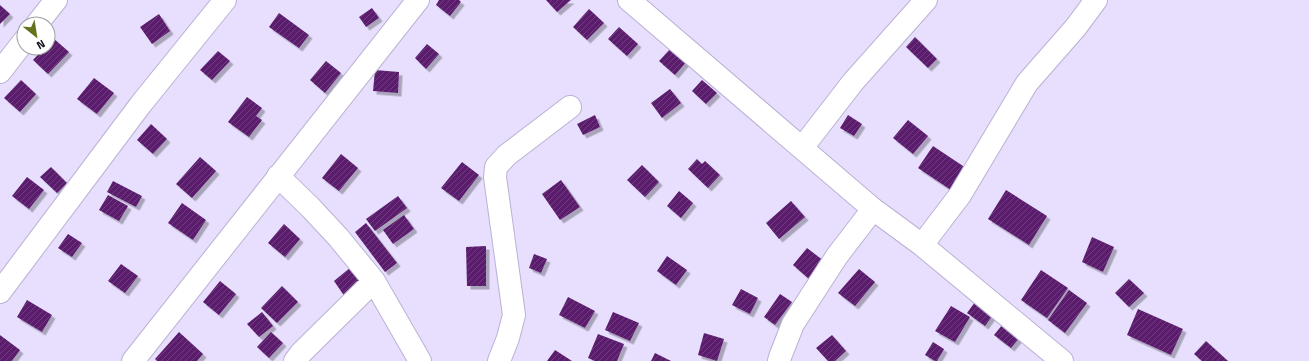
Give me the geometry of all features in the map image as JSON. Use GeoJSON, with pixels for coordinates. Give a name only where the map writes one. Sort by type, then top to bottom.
{"type":"FeatureCollection","features":[{"type":"Feature","properties":{"kind":"street"},"geometry":{"type":"LineString","coordinates":[[43,16],[56,0]]}},
{"type":"Feature","properties":{"kind":"street"},"geometry":{"type":"LineString","coordinates":[[0,292],[141,104],[225,0]]}},
{"type":"Feature","properties":{"kind":"street"},"geometry":{"type":"LineString","coordinates":[[133,361],[418,0]]}},
{"type":"Feature","properties":{"kind":"street"},"geometry":{"type":"LineString","coordinates":[[630,0],[873,209],[922,246],[1062,361]]}},
{"type":"Feature","properties":{"kind":"street"},"geometry":{"type":"LineString","coordinates":[[802,148],[853,82],[926,0]]}},
{"type":"Feature","properties":{"kind":"street"},"geometry":{"type":"LineString","coordinates":[[922,246],[960,195],[1027,83],[1076,28],[1096,0]]}},
{"type":"Feature","properties":{"kind":"street"},"geometry":{"type":"LineString","coordinates":[[0,72],[16,51]]}},
{"type":"Feature","properties":{"kind":"street"},"geometry":{"type":"LineString","coordinates":[[500,361],[514,315],[495,177],[496,167],[507,154],[570,107]]}},
{"type":"Feature","properties":{"kind":"street"},"geometry":{"type":"LineString","coordinates":[[278,176],[338,237],[374,281],[420,361]]}},
{"type":"Feature","properties":{"kind":"street"},"geometry":{"type":"LineString","coordinates":[[779,361],[793,324],[837,256],[873,209]]}},
{"type":"Feature","properties":{"kind":"street"},"geometry":{"type":"LineString","coordinates":[[295,361],[374,281]]}},
{"type":"Feature","properties":{"kind":"building"},"geometry":{"type":"Polygon","coordinates":[[[439,0],[459,0],[461,2],[450,16],[436,5],[439,0]]]}},
{"type":"Feature","properties":{"kind":"building"},"geometry":{"type":"Polygon","coordinates":[[[546,0],[571,0],[557,12],[546,0]]]}},
{"type":"Feature","properties":{"kind":"building"},"geometry":{"type":"Polygon","coordinates":[[[0,5],[10,14],[0,24],[0,5]]]}},
{"type":"Feature","properties":{"kind":"building"},"geometry":{"type":"Polygon","coordinates":[[[372,8],[379,18],[366,27],[359,17],[372,8]]]}},
{"type":"Feature","properties":{"kind":"building"},"geometry":{"type":"Polygon","coordinates":[[[589,9],[604,23],[587,40],[573,27],[589,9]]]}},
{"type":"Feature","properties":{"kind":"building"},"geometry":{"type":"Polygon","coordinates":[[[279,13],[309,35],[299,48],[269,27],[279,13]]]}},
{"type":"Feature","properties":{"kind":"building"},"geometry":{"type":"Polygon","coordinates":[[[159,14],[170,31],[152,44],[140,27],[159,14]]]}},
{"type":"Feature","properties":{"kind":"building"},"geometry":{"type":"Polygon","coordinates":[[[619,27],[638,44],[627,56],[608,39],[619,27]]]}},
{"type":"Feature","properties":{"kind":"building"},"geometry":{"type":"Polygon","coordinates":[[[915,37],[937,59],[928,68],[906,47],[915,37]]]}},
{"type":"Feature","properties":{"kind":"building"},"geometry":{"type":"Polygon","coordinates":[[[56,41],[69,52],[48,74],[33,60],[37,56],[56,56],[56,41]]]}},
{"type":"Feature","properties":{"kind":"building"},"geometry":{"type":"Polygon","coordinates":[[[427,44],[439,54],[426,69],[415,58],[427,44]]]}},
{"type":"Feature","properties":{"kind":"building"},"geometry":{"type":"Polygon","coordinates":[[[671,48],[687,61],[675,75],[659,61],[671,48]]]}},
{"type":"Feature","properties":{"kind":"building"},"geometry":{"type":"Polygon","coordinates":[[[218,51],[230,61],[212,80],[200,70],[218,51]]]}},
{"type":"Feature","properties":{"kind":"building"},"geometry":{"type":"Polygon","coordinates":[[[326,61],[341,73],[325,93],[310,80],[326,61]]]}},
{"type":"Feature","properties":{"kind":"building"},"geometry":{"type":"Polygon","coordinates":[[[375,70],[399,72],[398,93],[373,91],[375,70]]]}},
{"type":"Feature","properties":{"kind":"building"},"geometry":{"type":"Polygon","coordinates":[[[94,78],[114,93],[97,114],[77,99],[94,78]]]}},
{"type":"Feature","properties":{"kind":"building"},"geometry":{"type":"Polygon","coordinates":[[[21,80],[36,94],[20,112],[4,98],[21,80]]]}},
{"type":"Feature","properties":{"kind":"building"},"geometry":{"type":"Polygon","coordinates":[[[702,80],[717,93],[706,104],[692,91],[702,80]]]}},
{"type":"Feature","properties":{"kind":"building"},"geometry":{"type":"Polygon","coordinates":[[[670,89],[681,103],[662,118],[651,103],[670,89]]]}},
{"type":"Feature","properties":{"kind":"building"},"geometry":{"type":"Polygon","coordinates":[[[247,97],[262,108],[256,116],[262,120],[249,137],[228,122],[247,97]]]}},
{"type":"Feature","properties":{"kind":"building"},"geometry":{"type":"Polygon","coordinates":[[[595,115],[600,127],[583,135],[577,124],[595,115]]]}},
{"type":"Feature","properties":{"kind":"building"},"geometry":{"type":"Polygon","coordinates":[[[848,115],[862,124],[854,136],[840,128],[848,115]]]}},
{"type":"Feature","properties":{"kind":"building"},"geometry":{"type":"Polygon","coordinates":[[[908,120],[928,136],[913,154],[893,138],[908,120]]]}},
{"type":"Feature","properties":{"kind":"building"},"geometry":{"type":"Polygon","coordinates":[[[151,124],[167,139],[153,154],[137,140],[151,124]]]}},
{"type":"Feature","properties":{"kind":"building"},"geometry":{"type":"Polygon","coordinates":[[[933,146],[966,168],[951,190],[918,168],[933,146]]]}},
{"type":"Feature","properties":{"kind":"building"},"geometry":{"type":"Polygon","coordinates":[[[341,154],[358,168],[339,191],[322,178],[341,154]]]}},
{"type":"Feature","properties":{"kind":"building"},"geometry":{"type":"Polygon","coordinates":[[[200,157],[216,171],[192,198],[176,184],[200,157]]]}},
{"type":"Feature","properties":{"kind":"building"},"geometry":{"type":"Polygon","coordinates":[[[697,159],[702,164],[705,161],[720,175],[708,188],[688,169],[697,159]]]}},
{"type":"Feature","properties":{"kind":"building"},"geometry":{"type":"Polygon","coordinates":[[[462,162],[479,175],[459,201],[441,188],[462,162]]]}},
{"type":"Feature","properties":{"kind":"building"},"geometry":{"type":"Polygon","coordinates":[[[642,165],[659,182],[645,197],[627,180],[642,165]]]}},
{"type":"Feature","properties":{"kind":"building"},"geometry":{"type":"Polygon","coordinates":[[[51,167],[67,183],[57,193],[40,177],[51,167]]]}},
{"type":"Feature","properties":{"kind":"building"},"geometry":{"type":"Polygon","coordinates":[[[27,177],[44,190],[29,209],[12,196],[27,177]]]}},
{"type":"Feature","properties":{"kind":"building"},"geometry":{"type":"Polygon","coordinates":[[[561,180],[580,207],[560,220],[542,194],[561,180]]]}},
{"type":"Feature","properties":{"kind":"building"},"geometry":{"type":"Polygon","coordinates":[[[113,181],[142,196],[136,207],[107,192],[113,181]]]}},
{"type":"Feature","properties":{"kind":"building"},"geometry":{"type":"Polygon","coordinates":[[[1006,190],[1047,216],[1029,245],[988,219],[1006,190]]]}},
{"type":"Feature","properties":{"kind":"building"},"geometry":{"type":"Polygon","coordinates":[[[679,191],[693,203],[681,218],[667,206],[679,191]]]}},
{"type":"Feature","properties":{"kind":"building"},"geometry":{"type":"Polygon","coordinates":[[[108,195],[128,206],[119,221],[99,210],[108,195]]]}},
{"type":"Feature","properties":{"kind":"building"},"geometry":{"type":"Polygon","coordinates":[[[398,196],[407,208],[375,231],[366,219],[398,196]]]}},
{"type":"Feature","properties":{"kind":"building"},"geometry":{"type":"Polygon","coordinates":[[[791,201],[805,217],[779,239],[766,223],[791,201]]]}},
{"type":"Feature","properties":{"kind":"building"},"geometry":{"type":"Polygon","coordinates":[[[182,203],[206,220],[193,240],[168,223],[182,203]]]}},
{"type":"Feature","properties":{"kind":"building"},"geometry":{"type":"Polygon","coordinates":[[[404,215],[414,229],[393,244],[383,230],[404,215]]]}},
{"type":"Feature","properties":{"kind":"building"},"geometry":{"type":"Polygon","coordinates":[[[366,223],[397,263],[385,272],[355,232],[366,223]]]}},
{"type":"Feature","properties":{"kind":"building"},"geometry":{"type":"Polygon","coordinates":[[[284,224],[300,239],[285,257],[268,243],[284,224]]]}},
{"type":"Feature","properties":{"kind":"building"},"geometry":{"type":"Polygon","coordinates":[[[68,234],[82,243],[72,257],[58,248],[68,234]]]}},
{"type":"Feature","properties":{"kind":"building"},"geometry":{"type":"Polygon","coordinates":[[[1092,237],[1114,247],[1103,272],[1082,262],[1092,237]]]}},
{"type":"Feature","properties":{"kind":"building"},"geometry":{"type":"Polygon","coordinates":[[[486,246],[486,286],[467,286],[466,247],[486,246]]]}},
{"type":"Feature","properties":{"kind":"building"},"geometry":{"type":"Polygon","coordinates":[[[807,248],[824,261],[809,279],[793,265],[807,248]]]}},
{"type":"Feature","properties":{"kind":"building"},"geometry":{"type":"Polygon","coordinates":[[[534,254],[547,259],[541,273],[529,268],[534,254]]]}},
{"type":"Feature","properties":{"kind":"building"},"geometry":{"type":"Polygon","coordinates":[[[667,256],[687,270],[676,285],[657,271],[667,256]]]}},
{"type":"Feature","properties":{"kind":"building"},"geometry":{"type":"Polygon","coordinates":[[[121,264],[138,276],[125,293],[108,281],[121,264]]]}},
{"type":"Feature","properties":{"kind":"building"},"geometry":{"type":"Polygon","coordinates":[[[351,267],[364,283],[345,297],[334,281],[351,267]]]}},
{"type":"Feature","properties":{"kind":"building"},"geometry":{"type":"Polygon","coordinates":[[[859,269],[875,282],[855,306],[838,293],[859,269]]]}},
{"type":"Feature","properties":{"kind":"building"},"geometry":{"type":"Polygon","coordinates":[[[1041,270],[1068,288],[1047,318],[1021,300],[1041,270]]]}},
{"type":"Feature","properties":{"kind":"building"},"geometry":{"type":"Polygon","coordinates":[[[1129,279],[1144,293],[1129,307],[1115,293],[1129,279]]]}},
{"type":"Feature","properties":{"kind":"building"},"geometry":{"type":"Polygon","coordinates":[[[220,281],[236,294],[219,315],[203,302],[220,281]]]}},
{"type":"Feature","properties":{"kind":"building"},"geometry":{"type":"Polygon","coordinates":[[[282,286],[298,302],[277,323],[261,308],[282,286]]]}},
{"type":"Feature","properties":{"kind":"building"},"geometry":{"type":"Polygon","coordinates":[[[741,289],[758,298],[750,314],[732,305],[741,289]]]}},
{"type":"Feature","properties":{"kind":"building"},"geometry":{"type":"Polygon","coordinates":[[[1069,290],[1087,303],[1065,333],[1048,320],[1069,290]]]}},
{"type":"Feature","properties":{"kind":"building"},"geometry":{"type":"Polygon","coordinates":[[[780,294],[792,302],[775,325],[764,317],[780,294]]]}},
{"type":"Feature","properties":{"kind":"building"},"geometry":{"type":"Polygon","coordinates":[[[568,297],[595,311],[585,328],[559,315],[568,297]]]}},
{"type":"Feature","properties":{"kind":"building"},"geometry":{"type":"Polygon","coordinates":[[[27,300],[52,315],[42,332],[17,317],[27,300]]]}},
{"type":"Feature","properties":{"kind":"building"},"geometry":{"type":"Polygon","coordinates":[[[975,302],[993,315],[985,326],[967,313],[975,302]]]}},
{"type":"Feature","properties":{"kind":"building"},"geometry":{"type":"Polygon","coordinates":[[[951,306],[970,317],[955,342],[935,331],[951,306]]]}},
{"type":"Feature","properties":{"kind":"building"},"geometry":{"type":"Polygon","coordinates":[[[1138,309],[1183,329],[1171,355],[1127,335],[1138,309]]]}},
{"type":"Feature","properties":{"kind":"building"},"geometry":{"type":"Polygon","coordinates":[[[262,312],[273,326],[259,337],[247,324],[262,312]]]}},
{"type":"Feature","properties":{"kind":"building"},"geometry":{"type":"Polygon","coordinates":[[[613,312],[639,323],[630,341],[605,330],[613,312]]]}},
{"type":"Feature","properties":{"kind":"building"},"geometry":{"type":"Polygon","coordinates":[[[1003,324],[1020,337],[1011,348],[994,335],[1003,324]]]}},
{"type":"Feature","properties":{"kind":"building"},"geometry":{"type":"Polygon","coordinates":[[[179,332],[203,354],[197,361],[157,361],[155,359],[179,332]]]}},
{"type":"Feature","properties":{"kind":"building"},"geometry":{"type":"Polygon","coordinates":[[[271,332],[283,343],[269,358],[257,347],[271,332]]]}},
{"type":"Feature","properties":{"kind":"building"},"geometry":{"type":"Polygon","coordinates":[[[704,333],[724,339],[717,361],[698,355],[704,333]]]}},
{"type":"Feature","properties":{"kind":"building"},"geometry":{"type":"Polygon","coordinates":[[[598,334],[624,344],[617,361],[595,361],[588,358],[598,334]]]}},
{"type":"Feature","properties":{"kind":"building"},"geometry":{"type":"Polygon","coordinates":[[[0,335],[20,350],[12,361],[0,361],[0,335]]]}},
{"type":"Feature","properties":{"kind":"building"},"geometry":{"type":"Polygon","coordinates":[[[832,335],[846,351],[835,361],[828,361],[816,348],[832,335]]]}},
{"type":"Feature","properties":{"kind":"building"},"geometry":{"type":"Polygon","coordinates":[[[1206,341],[1228,361],[1202,361],[1194,354],[1206,341]]]}},
{"type":"Feature","properties":{"kind":"building"},"geometry":{"type":"Polygon","coordinates":[[[933,342],[944,349],[937,361],[925,355],[933,342]]]}},
{"type":"Feature","properties":{"kind":"building"},"geometry":{"type":"Polygon","coordinates":[[[555,350],[572,361],[547,361],[555,350]]]}},
{"type":"Feature","properties":{"kind":"building"},"geometry":{"type":"Polygon","coordinates":[[[655,353],[671,361],[651,361],[655,353]]]}}]}
